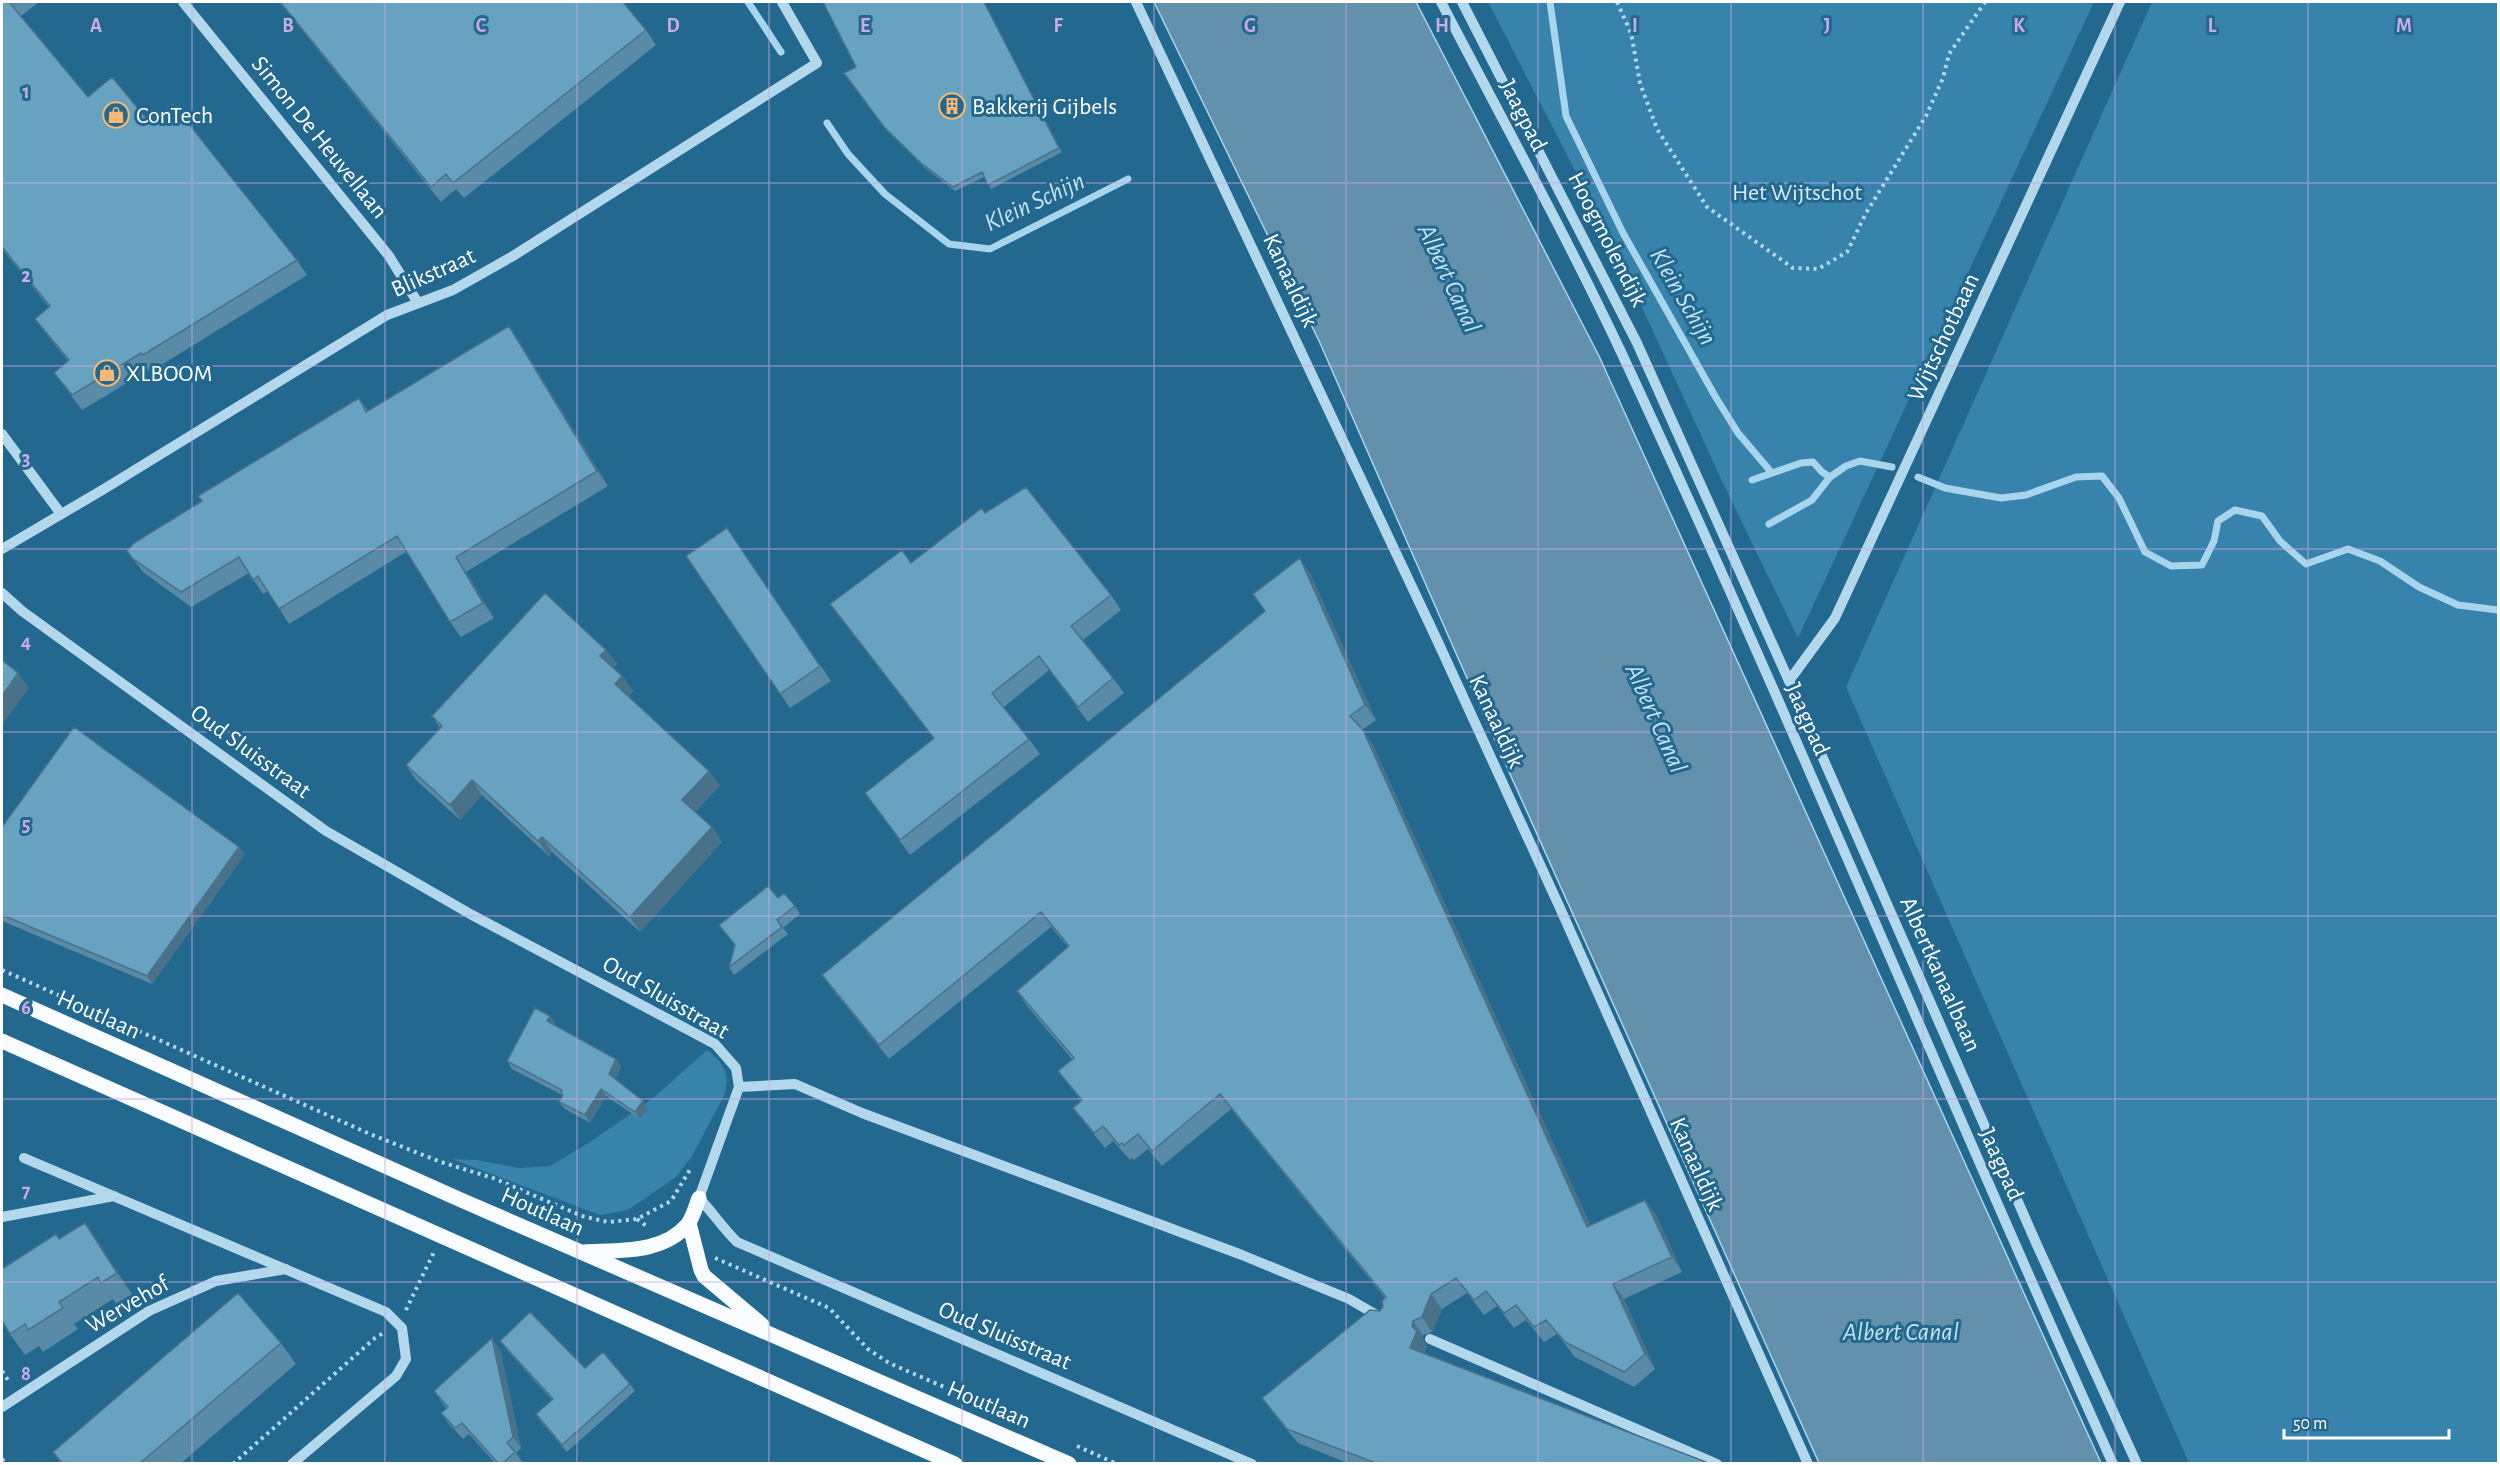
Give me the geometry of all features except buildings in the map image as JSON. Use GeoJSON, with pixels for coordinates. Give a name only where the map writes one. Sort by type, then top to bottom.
{"type":"FeatureCollection","features":[{"type":"Feature","properties":{"kind":"main road","name":"Houtlaan"},"geometry":{"type":"LineString","coordinates":[[2,995],[581,1252],[1069,1464]]}},
{"type":"Feature","properties":{"kind":"main road"},"geometry":{"type":"LineString","coordinates":[[2,1041],[955,1464]]}},
{"type":"Feature","properties":{"kind":"main road"},"geometry":{"type":"LineString","coordinates":[[581,1252],[654,1246],[671,1239],[689,1223],[699,1198]]}},
{"type":"Feature","properties":{"kind":"main road"},"geometry":{"type":"LineString","coordinates":[[689,1223],[700,1270],[710,1283],[779,1338]]}},
{"type":"Feature","properties":{"kind":"street","name":"Simon De Heuvellaan"},"geometry":{"type":"LineString","coordinates":[[183,2],[389,256],[418,303]]}},
{"type":"Feature","properties":{"kind":"street","name":"Blikstraat"},"geometry":{"type":"LineString","coordinates":[[2,549],[387,315],[453,290],[513,256],[817,63],[782,2]]}},
{"type":"Feature","properties":{"kind":"street","name":"Kanaaldijk"},"geometry":{"type":"LineString","coordinates":[[1136,2],[1437,640],[1808,1464]]}},
{"type":"Feature","properties":{"kind":"street","name":"Jaagpad"},"geometry":{"type":"LineString","coordinates":[[1441,2],[1620,350],[1697,519],[2026,1270],[2114,1464]]}},
{"type":"Feature","properties":{"kind":"street","name":"Hoogmolendijk"},"geometry":{"type":"LineString","coordinates":[[1462,2],[1610,289],[1708,500]]}},
{"type":"Feature","properties":{"kind":"street","name":"Wijtschotbaan"},"geometry":{"type":"LineString","coordinates":[[1789,681],[1835,618],[2120,2]]}},
{"type":"Feature","properties":{"kind":"street"},"geometry":{"type":"LineString","coordinates":[[2,434],[61,514]]}},
{"type":"Feature","properties":{"kind":"street","name":"Albertkanaalbaan"},"geometry":{"type":"LineString","coordinates":[[1708,500],[2037,1245],[2138,1464]]}},
{"type":"Feature","properties":{"kind":"street","name":"Oud Sluisstraat"},"geometry":{"type":"LineString","coordinates":[[2,593],[22,611],[326,831],[472,915],[715,1044],[736,1068],[739,1087]]}},
{"type":"Feature","properties":{"kind":"street"},"geometry":{"type":"LineString","coordinates":[[699,1198],[739,1087],[795,1084],[862,1113],[1242,1255],[1349,1299],[1386,1320]]}},
{"type":"Feature","properties":{"kind":"street"},"geometry":{"type":"LineString","coordinates":[[24,1158],[386,1312],[402,1328],[406,1359],[396,1376],[292,1464]]}},
{"type":"Feature","properties":{"kind":"street"},"geometry":{"type":"LineString","coordinates":[[2,1217],[115,1196]]}},
{"type":"Feature","properties":{"kind":"street","name":"Oud Sluisstraat"},"geometry":{"type":"LineString","coordinates":[[699,1198],[716,1221],[737,1242],[1252,1464]]}},
{"type":"Feature","properties":{"kind":"street","name":"Wervehof"},"geometry":{"type":"LineString","coordinates":[[2,1407],[149,1311],[216,1281],[286,1269]]}},
{"type":"Feature","properties":{"kind":"street"},"geometry":{"type":"LineString","coordinates":[[1430,1340],[1717,1464]]}},
{"type":"Feature","properties":{"kind":"path"},"geometry":{"type":"LineString","coordinates":[[1617,2],[1631,33],[1640,83],[1657,129],[1707,207],[1793,268],[1818,269],[1847,252],[1866,213],[1926,116],[1943,78],[1949,54],[1985,2]]}},
{"type":"Feature","properties":{"kind":"path"},"geometry":{"type":"LineString","coordinates":[[2,970],[370,1134],[441,1162],[493,1178],[582,1216],[608,1222],[637,1219]]}},
{"type":"Feature","properties":{"kind":"path"},"geometry":{"type":"LineString","coordinates":[[233,1464],[375,1338],[399,1325],[442,1235]]}},
{"type":"Feature","properties":{"kind":"path"},"geometry":{"type":"LineString","coordinates":[[696,1250],[829,1308],[868,1349],[889,1363],[998,1410]]}},
{"type":"Feature","properties":{"kind":"path"},"geometry":{"type":"LineString","coordinates":[[1074,1444],[1117,1464]]}},
{"type":"Feature","properties":{"kind":"path"},"geometry":{"type":"LineString","coordinates":[[2,1459],[6,1464]]}},
{"type":"Feature","properties":{"kind":"green space","name":"Het Wijtschot"},"geometry":{"type":"Polygon","coordinates":[[[1488,2],[2094,2],[1798,638],[1722,481],[1610,238],[1488,2]]]}},
{"type":"Feature","properties":{"kind":"green space"},"geometry":{"type":"Polygon","coordinates":[[[2152,2],[2498,2],[2498,1463],[2189,1463],[1846,687],[2152,2]]]}},
{"type":"Feature","properties":{"kind":"green space"},"geometry":{"type":"Polygon","coordinates":[[[707,1050],[722,1064],[727,1081],[724,1096],[692,1156],[676,1177],[628,1210],[600,1215],[452,1159],[476,1160],[519,1168],[550,1166],[590,1142],[652,1099],[707,1050]]]}},
{"type":"Feature","properties":{"kind":"water","name":"Albert Canal"},"geometry":{"type":"Polygon","coordinates":[[[1154,2],[1416,2],[1599,356],[2101,1463],[1819,1463],[1458,658],[1320,343],[1154,2]]]}},
{"type":"Feature","properties":{"kind":"waterway","name":"Klein Schijn"},"geometry":{"type":"LineString","coordinates":[[748,2],[781,52]]}},
{"type":"Feature","properties":{"kind":"waterway","name":"Klein Schijn"},"geometry":{"type":"LineString","coordinates":[[1550,2],[1566,116],[1623,233],[1715,396],[1738,433],[1772,473]]}},
{"type":"Feature","properties":{"kind":"waterway","name":"Klein Schijn"},"geometry":{"type":"LineString","coordinates":[[827,123],[848,154],[885,194],[949,244],[990,249],[1128,179]]}},
{"type":"Feature","properties":{"kind":"waterway"},"geometry":{"type":"LineString","coordinates":[[1769,524],[1812,500],[1830,477],[1846,466],[1860,461],[1892,467]]}},
{"type":"Feature","properties":{"kind":"waterway","name":"Klein Schijn"},"geometry":{"type":"LineString","coordinates":[[1752,480],[1801,463],[1813,462],[1830,477]]}},
{"type":"Feature","properties":{"kind":"waterway","name":"Klein Schijn"},"geometry":{"type":"LineString","coordinates":[[1918,477],[1945,488],[2001,498],[2026,495],[2076,477],[2102,476],[2119,498],[2145,552],[2171,566],[2202,565],[2214,541],[2218,521],[2235,510],[2262,516],[2280,541],[2306,564],[2348,549],[2380,561],[2419,587],[2458,605],[2498,610]]}},
{"type":"Feature","properties":{"kind":"place","name":"Bakkerij Gijbels"},"geometry":{"type":"Point","coordinates":[952,106]}},
{"type":"Feature","properties":{"kind":"place","name":"ConTech"},"geometry":{"type":"Point","coordinates":[116,115]}},
{"type":"Feature","properties":{"kind":"place","name":"XLBOOM"},"geometry":{"type":"Point","coordinates":[107,373]}}]}
